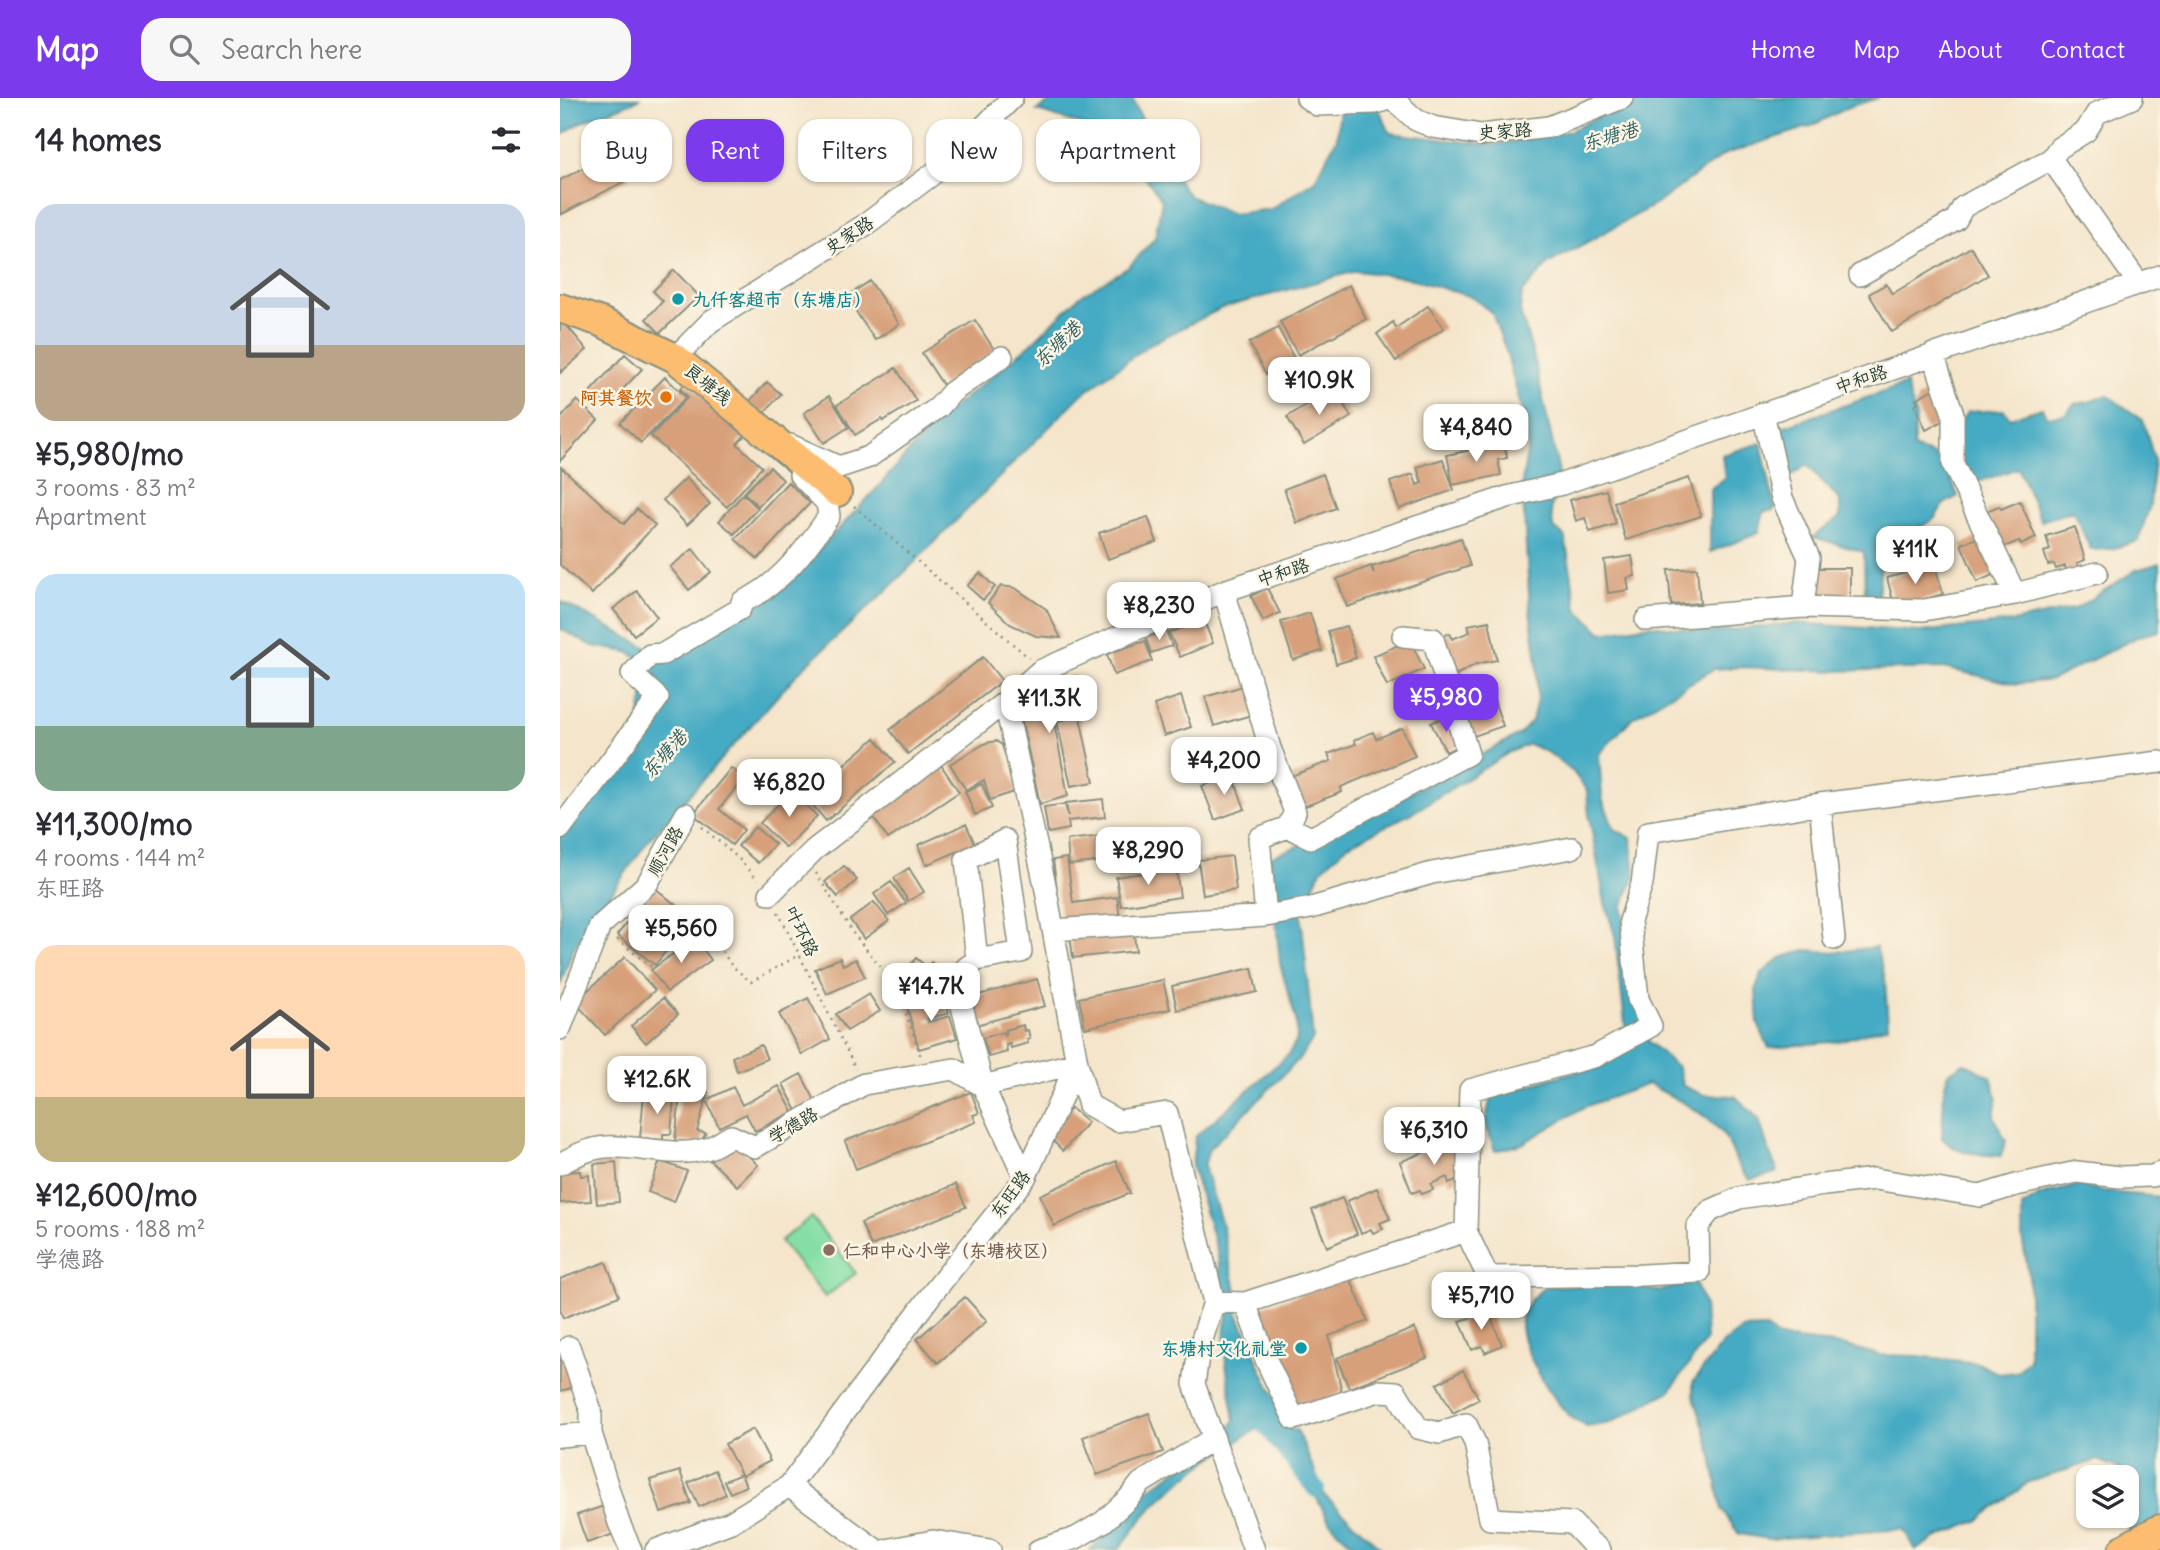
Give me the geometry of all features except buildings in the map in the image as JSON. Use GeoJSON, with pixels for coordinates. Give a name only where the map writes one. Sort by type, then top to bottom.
{"type":"FeatureCollection","features":[{"type":"Feature","properties":{"kind":"highway"},"geometry":{"type":"LineString","coordinates":[[2125,1550],[2160,1531]]}},
{"type":"Feature","properties":{"kind":"main road","name":"良塘线"},"geometry":{"type":"LineString","coordinates":[[560,308],[601,322],[675,358],[836,492]]}},
{"type":"Feature","properties":{"kind":"street","name":"史家路"},"geometry":{"type":"LineString","coordinates":[[675,358],[711,321],[865,225],[950,161],[1012,98]]}},
{"type":"Feature","properties":{"kind":"street","name":"史家路"},"geometry":{"type":"LineString","coordinates":[[1307,98],[1317,105],[1376,103],[1392,98],[1416,120],[1433,127],[1481,135],[1549,127],[1622,98]]}},
{"type":"Feature","properties":{"kind":"street"},"geometry":{"type":"LineString","coordinates":[[1860,275],[1956,220],[1963,207],[2051,159],[2059,148],[2086,131],[2097,113],[2132,98]]}},
{"type":"Feature","properties":{"kind":"street"},"geometry":{"type":"LineString","coordinates":[[2051,159],[2139,284]]}},
{"type":"Feature","properties":{"kind":"street","name":"中和路"},"geometry":{"type":"LineString","coordinates":[[770,894],[806,858],[1005,702],[1040,671],[1224,591],[1507,497],[1562,484],[2160,276]]}},
{"type":"Feature","properties":{"kind":"street"},"geometry":{"type":"LineString","coordinates":[[1933,354],[1953,414],[1953,464],[2015,594]]}},
{"type":"Feature","properties":{"kind":"street"},"geometry":{"type":"LineString","coordinates":[[775,439],[839,467],[869,457],[939,407],[952,392],[1002,357]]}},
{"type":"Feature","properties":{"kind":"street"},"geometry":{"type":"LineString","coordinates":[[1763,413],[1782,498],[1809,558],[1804,607]]}},
{"type":"Feature","properties":{"kind":"street"},"geometry":{"type":"LineString","coordinates":[[560,829],[658,698],[632,674],[650,655],[663,654],[740,609],[742,602],[757,595],[795,561],[829,516],[827,503],[791,466],[775,439]]}},
{"type":"Feature","properties":{"kind":"street"},"geometry":{"type":"LineString","coordinates":[[1646,620],[1804,607],[1924,610],[2015,594],[2097,573]]}},
{"type":"Feature","properties":{"kind":"street"},"geometry":{"type":"LineString","coordinates":[[1224,591],[1270,748],[1295,812],[1288,827],[1259,838],[1266,916]]}},
{"type":"Feature","properties":{"kind":"street"},"geometry":{"type":"LineString","coordinates":[[1288,827],[1311,838],[1468,754],[1433,639],[1403,636]]}},
{"type":"Feature","properties":{"kind":"street"},"geometry":{"type":"LineString","coordinates":[[1005,702],[1045,885],[1077,1063],[1089,1105],[1118,1121],[1167,1113],[1230,1302],[1267,1362],[1294,1419],[1378,1391],[1395,1392],[1418,1428],[1439,1433],[1466,1424],[1475,1443],[1490,1519],[1572,1523],[1600,1550]]}},
{"type":"Feature","properties":{"kind":"street"},"geometry":{"type":"LineString","coordinates":[[2160,762],[1821,804],[1648,832],[1642,884],[1630,921],[1638,999],[1651,1026],[1596,1056],[1470,1090],[1466,1231],[1488,1277],[1699,1272],[1698,1226],[1710,1211],[1739,1198],[1875,1179],[1980,1196],[2077,1172],[2120,1177],[2152,1176],[2160,1173]]}},
{"type":"Feature","properties":{"kind":"street"},"geometry":{"type":"LineString","coordinates":[[1821,804],[1834,939]]}},
{"type":"Feature","properties":{"kind":"street","name":"顺河路"},"geometry":{"type":"LineString","coordinates":[[560,1029],[600,926],[647,884],[686,814]]}},
{"type":"Feature","properties":{"kind":"street"},"geometry":{"type":"LineString","coordinates":[[977,960],[966,860],[1004,840],[1021,952],[977,960],[966,968],[959,995],[984,1086],[1025,1178]]}},
{"type":"Feature","properties":{"kind":"street"},"geometry":{"type":"LineString","coordinates":[[1053,930],[1266,916],[1311,908],[1432,873],[1572,848]]}},
{"type":"Feature","properties":{"kind":"street"},"geometry":{"type":"LineString","coordinates":[[1012,890],[1045,885]]}},
{"type":"Feature","properties":{"kind":"street"},"geometry":{"type":"LineString","coordinates":[[984,1086],[1077,1063]]}},
{"type":"Feature","properties":{"kind":"street","name":"东旺路"},"geometry":{"type":"LineString","coordinates":[[656,1550],[731,1522],[789,1486],[931,1295],[1025,1178],[1077,1063]]}},
{"type":"Feature","properties":{"kind":"street","name":"学德路"},"geometry":{"type":"LineString","coordinates":[[560,1164],[582,1152],[607,1147],[653,1152],[688,1151],[707,1149],[731,1136],[755,1147],[864,1084],[954,1069],[984,1086]]}},
{"type":"Feature","properties":{"kind":"street"},"geometry":{"type":"LineString","coordinates":[[1254,1550],[1194,1384],[1199,1349],[1230,1302],[1466,1231]]}},
{"type":"Feature","properties":{"kind":"street"},"geometry":{"type":"LineString","coordinates":[[569,1347],[591,1412],[591,1433],[619,1523],[631,1550]]}},
{"type":"Feature","properties":{"kind":"street"},"geometry":{"type":"LineString","coordinates":[[560,1436],[591,1433]]}},
{"type":"Feature","properties":{"kind":"street"},"geometry":{"type":"LineString","coordinates":[[1040,1550],[1076,1538],[1103,1522],[1141,1483],[1214,1438]]}},
{"type":"Feature","properties":{"kind":"street"},"geometry":{"type":"LineString","coordinates":[[789,1486],[876,1550]]}},
{"type":"Feature","properties":{"kind":"street"},"geometry":{"type":"LineString","coordinates":[[886,1550],[933,1541],[990,1550]]}},
{"type":"Feature","properties":{"kind":"path"},"geometry":{"type":"LineString","coordinates":[[836,492],[1028,657],[1040,671]]}},
{"type":"Feature","properties":{"kind":"path","name":"叶环路"},"geometry":{"type":"LineString","coordinates":[[686,814],[739,859],[770,894],[864,1084]]}},
{"type":"Feature","properties":{"kind":"path"},"geometry":{"type":"LineString","coordinates":[[806,858],[853,933],[897,987],[926,1074]]}},
{"type":"Feature","properties":{"kind":"path"},"geometry":{"type":"LineString","coordinates":[[600,926],[653,968],[707,929],[732,966],[751,982],[799,955]]}},
{"type":"Feature","properties":{"kind":"green space"},"geometry":{"type":"Polygon","coordinates":[[[811,1217],[856,1273],[825,1297],[780,1241],[811,1217]]]}},
{"type":"Feature","properties":{"kind":"water"},"geometry":{"type":"Polygon","coordinates":[[[560,98],[640,98],[589,119],[581,119],[581,123],[560,136],[560,98]]]}},
{"type":"Feature","properties":{"kind":"water"},"geometry":{"type":"Polygon","coordinates":[[[1055,98],[1132,98],[1142,119],[1063,119],[1037,111],[1055,98]]]}},
{"type":"Feature","properties":{"kind":"water","name":"东塘港"},"geometry":{"type":"Polygon","coordinates":[[[1341,98],[1374,98],[1390,133],[1492,145],[1570,131],[1634,98],[1879,98],[1851,106],[1811,126],[1723,155],[1658,203],[1549,263],[1522,293],[1520,311],[1533,354],[1559,472],[1551,509],[1553,527],[1565,537],[1577,609],[1602,633],[1650,625],[1710,632],[1797,623],[1920,632],[2012,622],[2077,608],[2136,570],[2160,563],[2160,631],[2139,636],[2052,680],[2017,684],[1943,668],[1833,671],[1742,667],[1714,669],[1632,718],[1599,754],[1602,798],[1614,829],[1631,838],[1635,876],[1622,907],[1649,1042],[1678,1068],[1683,1086],[1704,1095],[1735,1096],[1759,1119],[1778,1172],[1750,1180],[1738,1165],[1722,1132],[1703,1115],[1648,1084],[1584,1107],[1522,1144],[1495,1151],[1485,1122],[1491,1097],[1566,1074],[1601,1067],[1628,1050],[1615,936],[1605,903],[1587,791],[1573,772],[1549,753],[1529,744],[1510,752],[1414,812],[1348,845],[1321,870],[1301,912],[1313,1039],[1299,1059],[1209,1149],[1204,1166],[1221,1222],[1236,1290],[1238,1314],[1262,1371],[1291,1430],[1297,1430],[1325,1496],[1383,1550],[1359,1550],[1337,1530],[1283,1440],[1263,1426],[1188,1475],[1148,1512],[1117,1550],[1090,1550],[1123,1518],[1140,1495],[1219,1442],[1235,1420],[1224,1336],[1228,1314],[1221,1291],[1218,1255],[1192,1167],[1195,1137],[1289,1054],[1297,1039],[1296,1020],[1280,964],[1270,857],[1397,800],[1520,734],[1532,721],[1537,699],[1537,662],[1530,611],[1522,482],[1528,447],[1522,411],[1506,351],[1492,313],[1472,297],[1405,277],[1356,271],[1222,308],[1150,344],[1082,394],[885,592],[798,673],[647,842],[574,947],[560,985],[560,835],[639,722],[646,682],[653,668],[628,652],[593,646],[560,629],[560,601],[659,654],[748,607],[819,550],[933,424],[1031,344],[1080,296],[1129,267],[1155,238],[1162,200],[1148,182],[1179,182],[1189,196],[1233,214],[1271,209],[1315,180],[1337,138],[1341,98]]]}},
{"type":"Feature","properties":{"kind":"water"},"geometry":{"type":"Polygon","coordinates":[[[1906,384],[1916,417],[1913,448],[1942,458],[1958,496],[1944,504],[1934,519],[1882,549],[1878,598],[1865,600],[1864,552],[1813,537],[1840,517],[1840,500],[1807,465],[1783,481],[1774,430],[1906,384]]]}},
{"type":"Feature","properties":{"kind":"water"},"geometry":{"type":"Polygon","coordinates":[[[2107,395],[2143,420],[2154,459],[2150,505],[2138,541],[2111,549],[2091,550],[2073,511],[2041,521],[2018,468],[1975,483],[1960,456],[1957,432],[1967,412],[2004,410],[2010,418],[2042,408],[2047,417],[2066,414],[2074,404],[2107,395]]]}},
{"type":"Feature","properties":{"kind":"water"},"geometry":{"type":"Polygon","coordinates":[[[1761,443],[1775,508],[1772,511],[1764,511],[1759,533],[1710,552],[1710,489],[1725,478],[1722,455],[1761,443]]]}},
{"type":"Feature","properties":{"kind":"water"},"geometry":{"type":"Polygon","coordinates":[[[1876,947],[1885,978],[1888,1026],[1839,1041],[1769,1048],[1758,1024],[1756,988],[1762,973],[1781,958],[1805,950],[1835,952],[1876,947]]]}},
{"type":"Feature","properties":{"kind":"water"},"geometry":{"type":"Polygon","coordinates":[[[1964,1063],[1991,1077],[1997,1097],[1994,1117],[2006,1141],[2001,1156],[1961,1150],[1942,1138],[1944,1087],[1949,1073],[1964,1063]]]}},
{"type":"Feature","properties":{"kind":"water"},"geometry":{"type":"Polygon","coordinates":[[[2079,1185],[2108,1192],[2160,1197],[2160,1550],[2146,1550],[2128,1528],[2139,1528],[2139,1465],[2110,1465],[2098,1460],[2029,1482],[1977,1521],[1936,1538],[1916,1550],[1903,1529],[1769,1539],[1739,1534],[1722,1510],[1710,1447],[1693,1394],[1693,1382],[1722,1344],[1743,1329],[1764,1328],[1780,1338],[1842,1345],[1880,1355],[1978,1363],[1999,1374],[2017,1372],[2029,1360],[2029,1276],[2022,1238],[2022,1207],[2041,1195],[2079,1185]]]}},
{"type":"Feature","properties":{"kind":"water"},"geometry":{"type":"Polygon","coordinates":[[[1695,1283],[1704,1304],[1706,1340],[1670,1391],[1610,1423],[1587,1427],[1573,1419],[1555,1400],[1529,1354],[1521,1325],[1522,1314],[1529,1302],[1546,1286],[1626,1285],[1657,1291],[1695,1283]]]}},
{"type":"Feature","properties":{"kind":"waterway"},"geometry":{"type":"LineString","coordinates":[[1253,1409],[1316,1489]]}},
{"type":"Feature","properties":{"kind":"place","name":"九仟客超市（东塘店）"},"geometry":{"type":"Point","coordinates":[678,299]}},
{"type":"Feature","properties":{"kind":"place","name":"阿其餐饮"},"geometry":{"type":"Point","coordinates":[666,397]}},
{"type":"Feature","properties":{"kind":"place","name":"仁和中心小学（东塘校区）"},"geometry":{"type":"Point","coordinates":[829,1250]}},
{"type":"Feature","properties":{"kind":"place","name":"东塘村文化礼堂"},"geometry":{"type":"Point","coordinates":[1301,1348]}}]}
